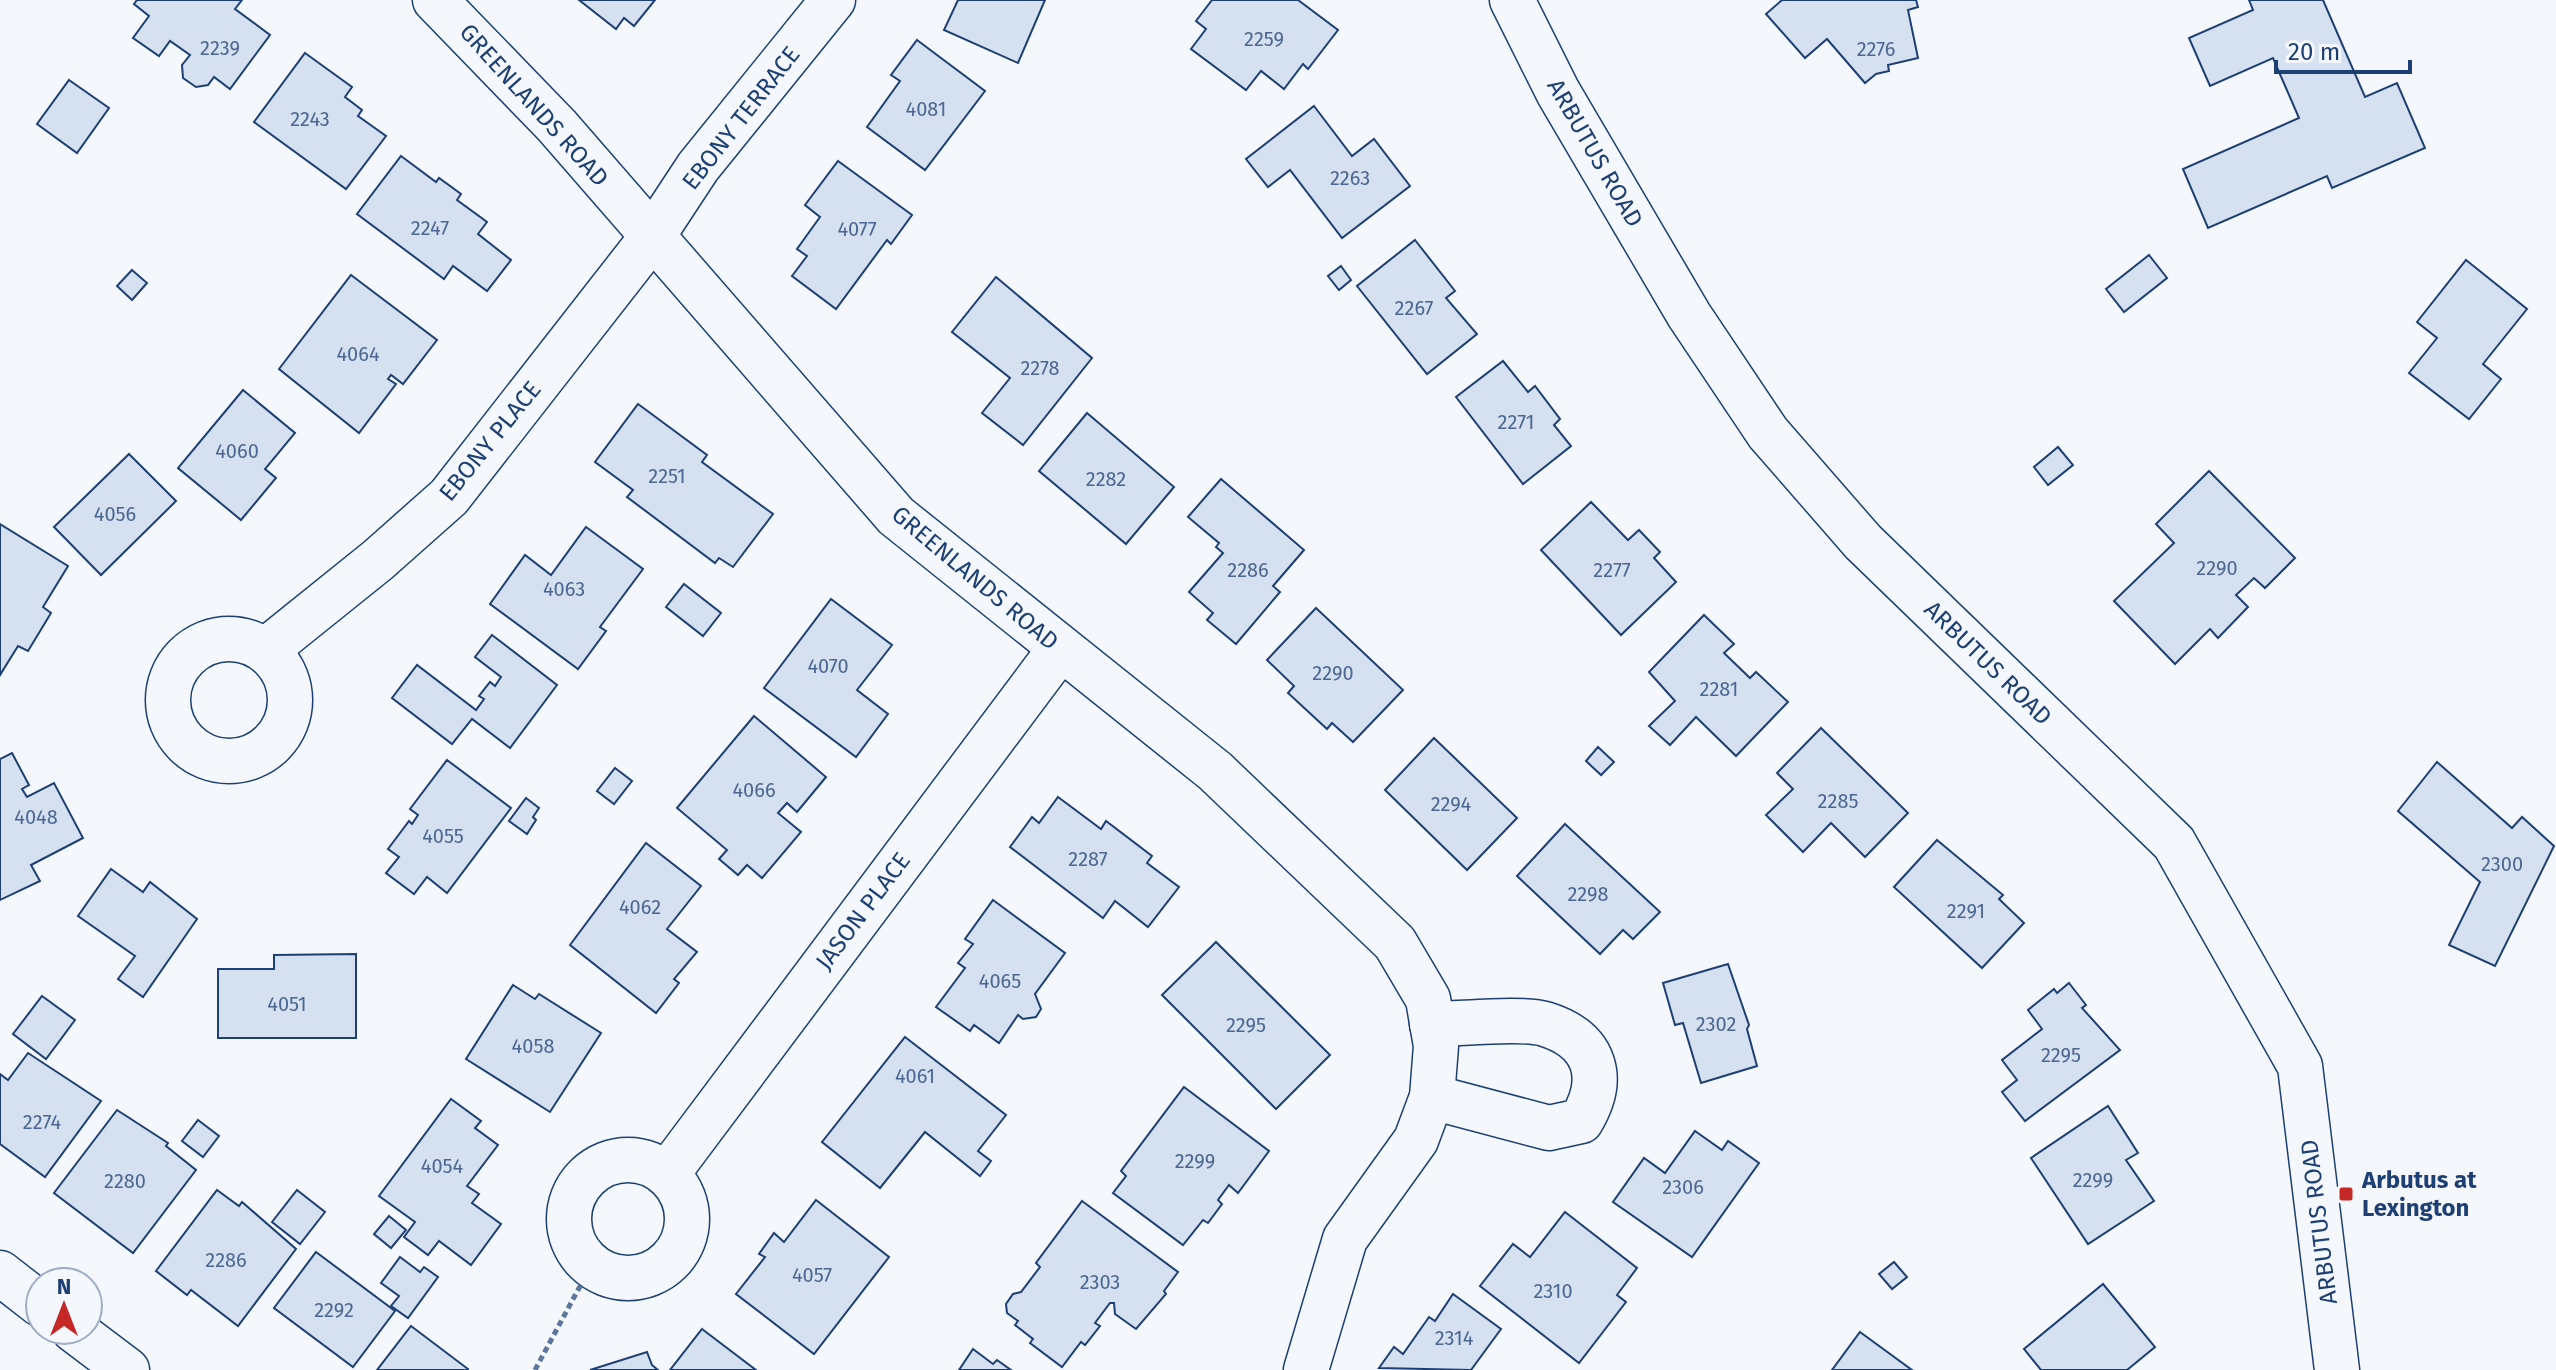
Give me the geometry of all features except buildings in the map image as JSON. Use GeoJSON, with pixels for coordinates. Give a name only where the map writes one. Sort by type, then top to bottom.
{"type":"FeatureCollection","features":[{"type":"Feature","properties":{"kind":"street","name":"GREENLANDS ROAD"},"geometry":{"type":"LineString","coordinates":[[435,0],[557,126],[896,516],[1215,771],[1395,943],[1428,999],[1436,1046],[1432,1097],[1416,1140],[1345,1239],[1306,1370]]}},
{"type":"Feature","properties":{"kind":"street","name":"EBONY TERRACE"},"geometry":{"type":"LineString","coordinates":[[652,237],[698,167],[833,0]]}},
{"type":"Feature","properties":{"kind":"street","name":"ARBUTUS ROAD"},"geometry":{"type":"LineString","coordinates":[[1512,0],[1558,92],[1689,315],[1768,433],[1863,542],[2174,843],[2300,1066],[2337,1370]]}},
{"type":"Feature","properties":{"kind":"street","name":"EBONY PLACE"},"geometry":{"type":"LineString","coordinates":[[266,650],[378,560],[449,497],[652,237]]}},
{"type":"Feature","properties":{"kind":"street","name":"JASON PLACE"},"geometry":{"type":"LineString","coordinates":[[667,1174],[1060,649]]}},
{"type":"Feature","properties":{"kind":"street"},"geometry":{"type":"LineString","coordinates":[[1432,1024],[1543,1023],[1568,1034],[1588,1054],[1596,1072],[1594,1099],[1581,1121],[1549,1128],[1432,1097]]}},
{"type":"Feature","properties":{"kind":"street"},"geometry":{"type":"LineString","coordinates":[[613,1161],[651,1164],[667,1174],[680,1189],[687,1207],[687,1228],[681,1246],[669,1262],[653,1273],[614,1277],[596,1268],[577,1247],[569,1219],[572,1200],[581,1183],[595,1170],[613,1161]]}},
{"type":"Feature","properties":{"kind":"street"},"geometry":{"type":"LineString","coordinates":[[0,1273],[24,1292]]}},
{"type":"Feature","properties":{"kind":"street"},"geometry":{"type":"LineString","coordinates":[[95,1346],[127,1370]]}},
{"type":"Feature","properties":{"kind":"path"},"geometry":{"type":"LineString","coordinates":[[535,1370],[579,1288],[596,1268]]}},
{"type":"Feature","properties":{"kind":"place","name":"Arbutus at Lexington"},"geometry":{"type":"Point","coordinates":[2346,1194]}}]}
